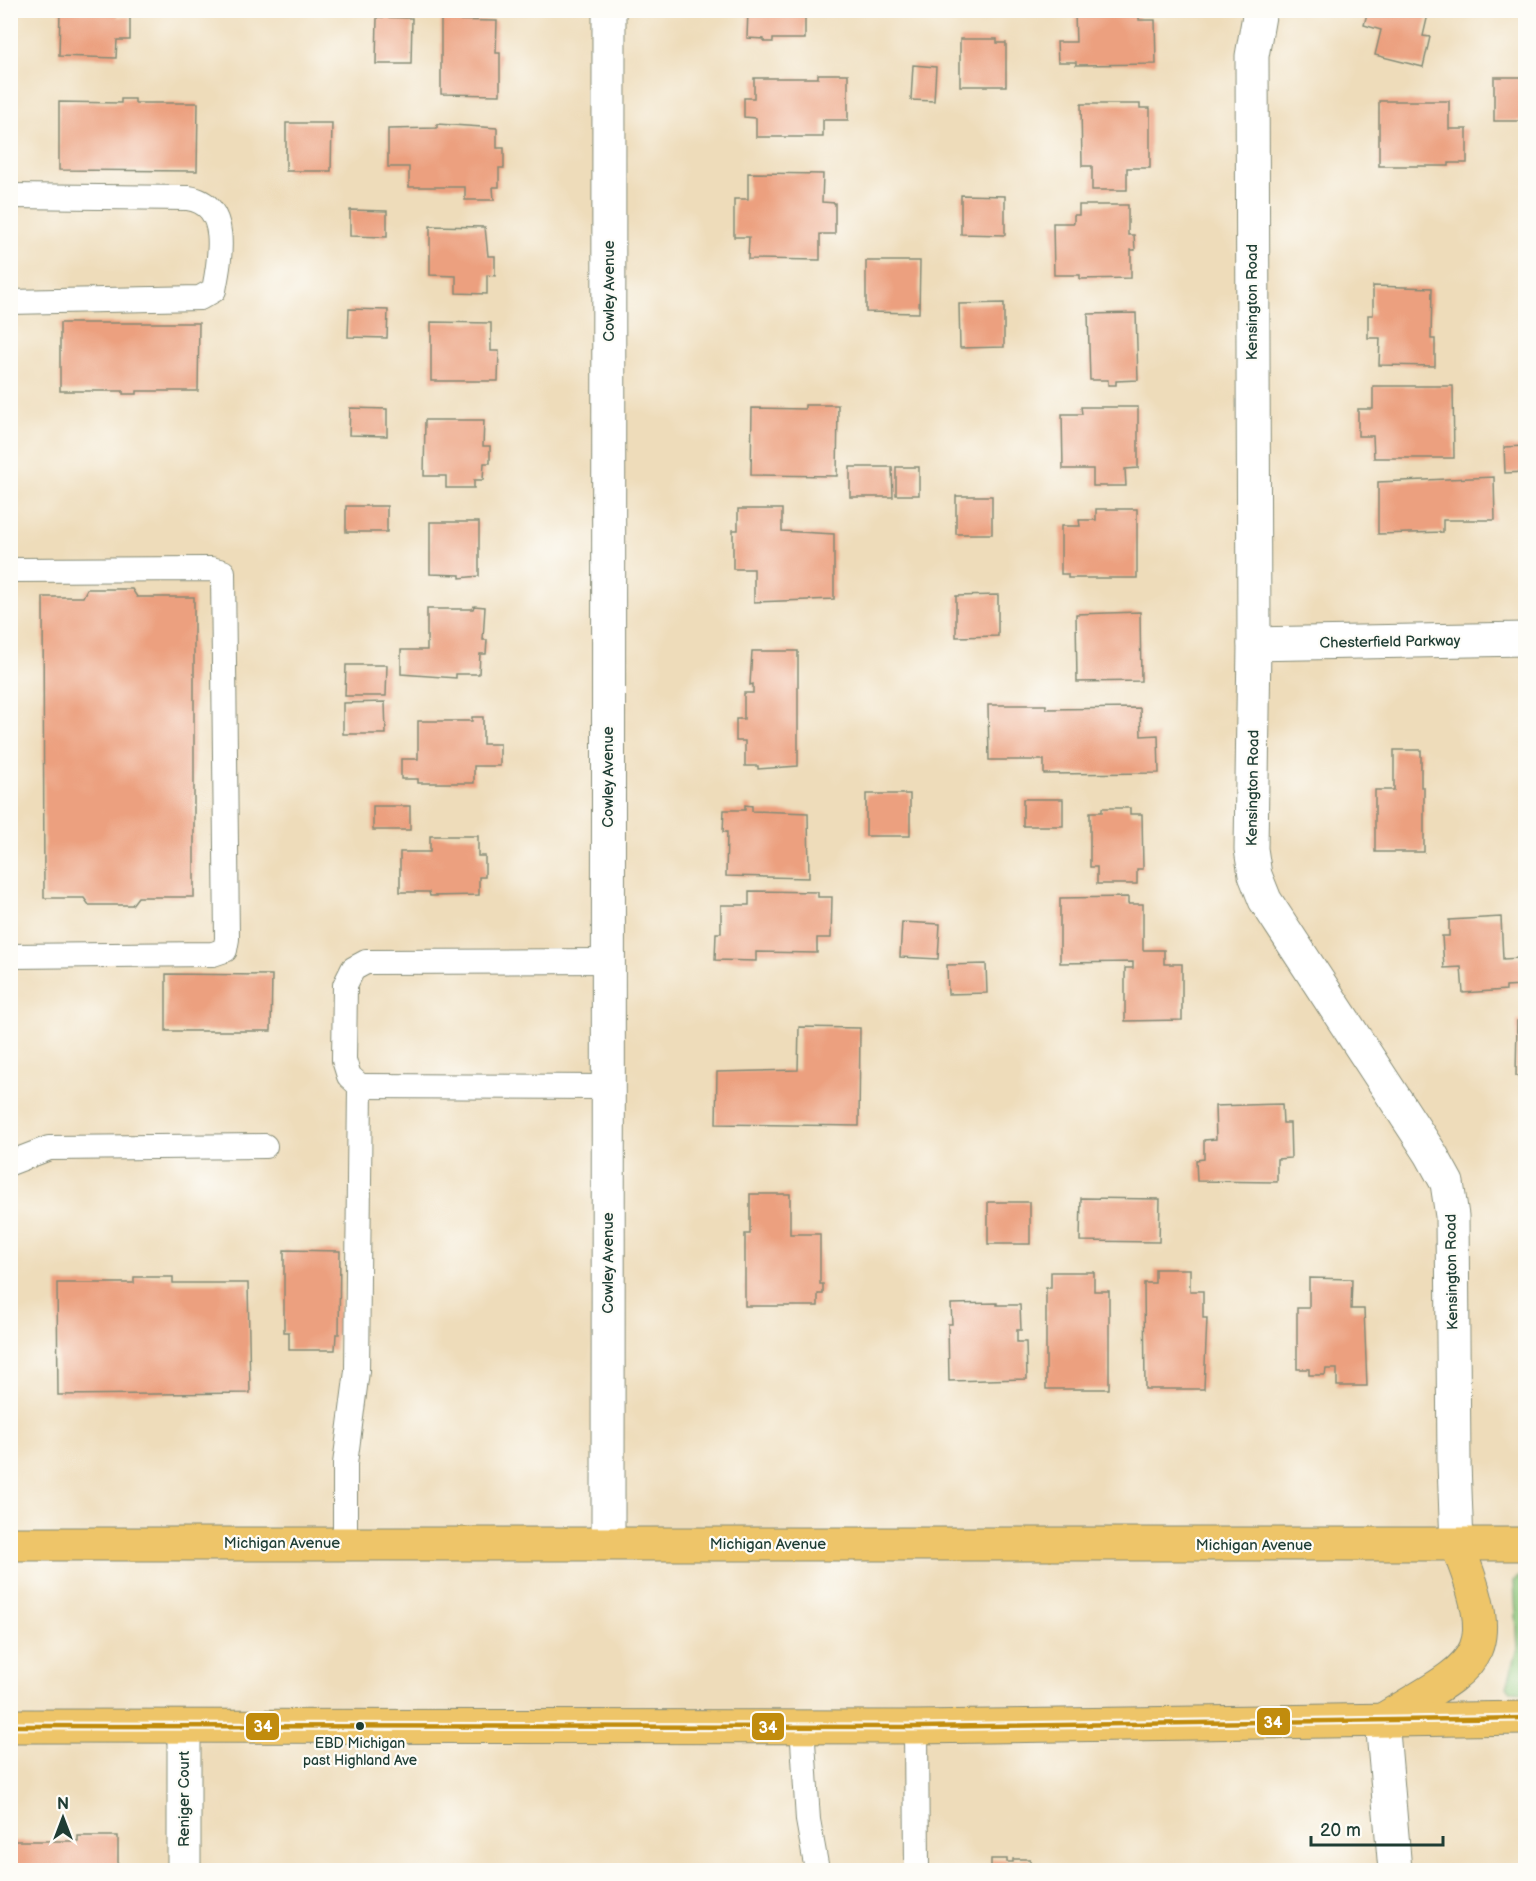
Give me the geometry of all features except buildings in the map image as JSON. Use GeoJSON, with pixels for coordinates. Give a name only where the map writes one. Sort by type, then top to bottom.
{"type":"FeatureCollection","features":[{"type":"Feature","properties":{"kind":"main road","name":"Michigan Avenue"},"geometry":{"type":"LineString","coordinates":[[10,1544],[1526,1544]]}},
{"type":"Feature","properties":{"kind":"main road"},"geometry":{"type":"LineString","coordinates":[[1382,1720],[1453,1678],[1473,1656],[1479,1642],[1479,1606],[1457,1545]]}},
{"type":"Feature","properties":{"kind":"main road"},"geometry":{"type":"LineString","coordinates":[[10,1726],[916,1727],[1526,1718]]}},
{"type":"Feature","properties":{"kind":"street","name":"Cowley Avenue"},"geometry":{"type":"LineString","coordinates":[[608,1543],[609,10]]}},
{"type":"Feature","properties":{"kind":"street","name":"Kensington Road"},"geometry":{"type":"LineString","coordinates":[[1260,10],[1252,56],[1254,644],[1251,849],[1265,900],[1431,1154],[1447,1183],[1452,1216],[1457,1545]]}},
{"type":"Feature","properties":{"kind":"street","name":"Chesterfield Parkway"},"geometry":{"type":"LineString","coordinates":[[1254,644],[1526,639]]}},
{"type":"Feature","properties":{"kind":"street"},"geometry":{"type":"LineString","coordinates":[[1382,1720],[1395,1870]]}},
{"type":"Feature","properties":{"kind":"street","name":"Reniger Court"},"geometry":{"type":"LineString","coordinates":[[184,1727],[184,1870]]}},
{"type":"Feature","properties":{"kind":"lane"},"geometry":{"type":"LineString","coordinates":[[10,196],[200,200],[211,208],[219,221],[219,268],[214,290],[200,298],[10,302]]}},
{"type":"Feature","properties":{"kind":"lane"},"geometry":{"type":"LineString","coordinates":[[10,570],[211,569],[223,572],[225,583],[227,939],[225,950],[213,954],[10,956]]}},
{"type":"Feature","properties":{"kind":"lane"},"geometry":{"type":"LineString","coordinates":[[608,962],[366,962],[353,969],[345,985],[344,1060],[349,1076],[360,1086],[608,1087]]}},
{"type":"Feature","properties":{"kind":"lane"},"geometry":{"type":"LineString","coordinates":[[345,1543],[345,1464],[357,1371],[360,1086]]}},
{"type":"Feature","properties":{"kind":"lane"},"geometry":{"type":"LineString","coordinates":[[10,1163],[49,1148],[265,1146]]}},
{"type":"Feature","properties":{"kind":"lane"},"geometry":{"type":"LineString","coordinates":[[802,1726],[808,1820],[817,1870]]}},
{"type":"Feature","properties":{"kind":"lane"},"geometry":{"type":"LineString","coordinates":[[916,1727],[918,1870]]}},
{"type":"Feature","properties":{"kind":"green space"},"geometry":{"type":"Polygon","coordinates":[[[1519,1576],[1525,1576],[1525,1692],[1511,1691],[1507,1686],[1518,1648],[1514,1581],[1519,1576]]]}},
{"type":"Feature","properties":{"kind":"transit line","name":"34"},"geometry":{"type":"LineString","coordinates":[[10,1726],[916,1727],[1526,1718]]}},
{"type":"Feature","properties":{"kind":"place","name":"EBD Michigan past Highland Ave"},"geometry":{"type":"Point","coordinates":[360,1726]}}]}
